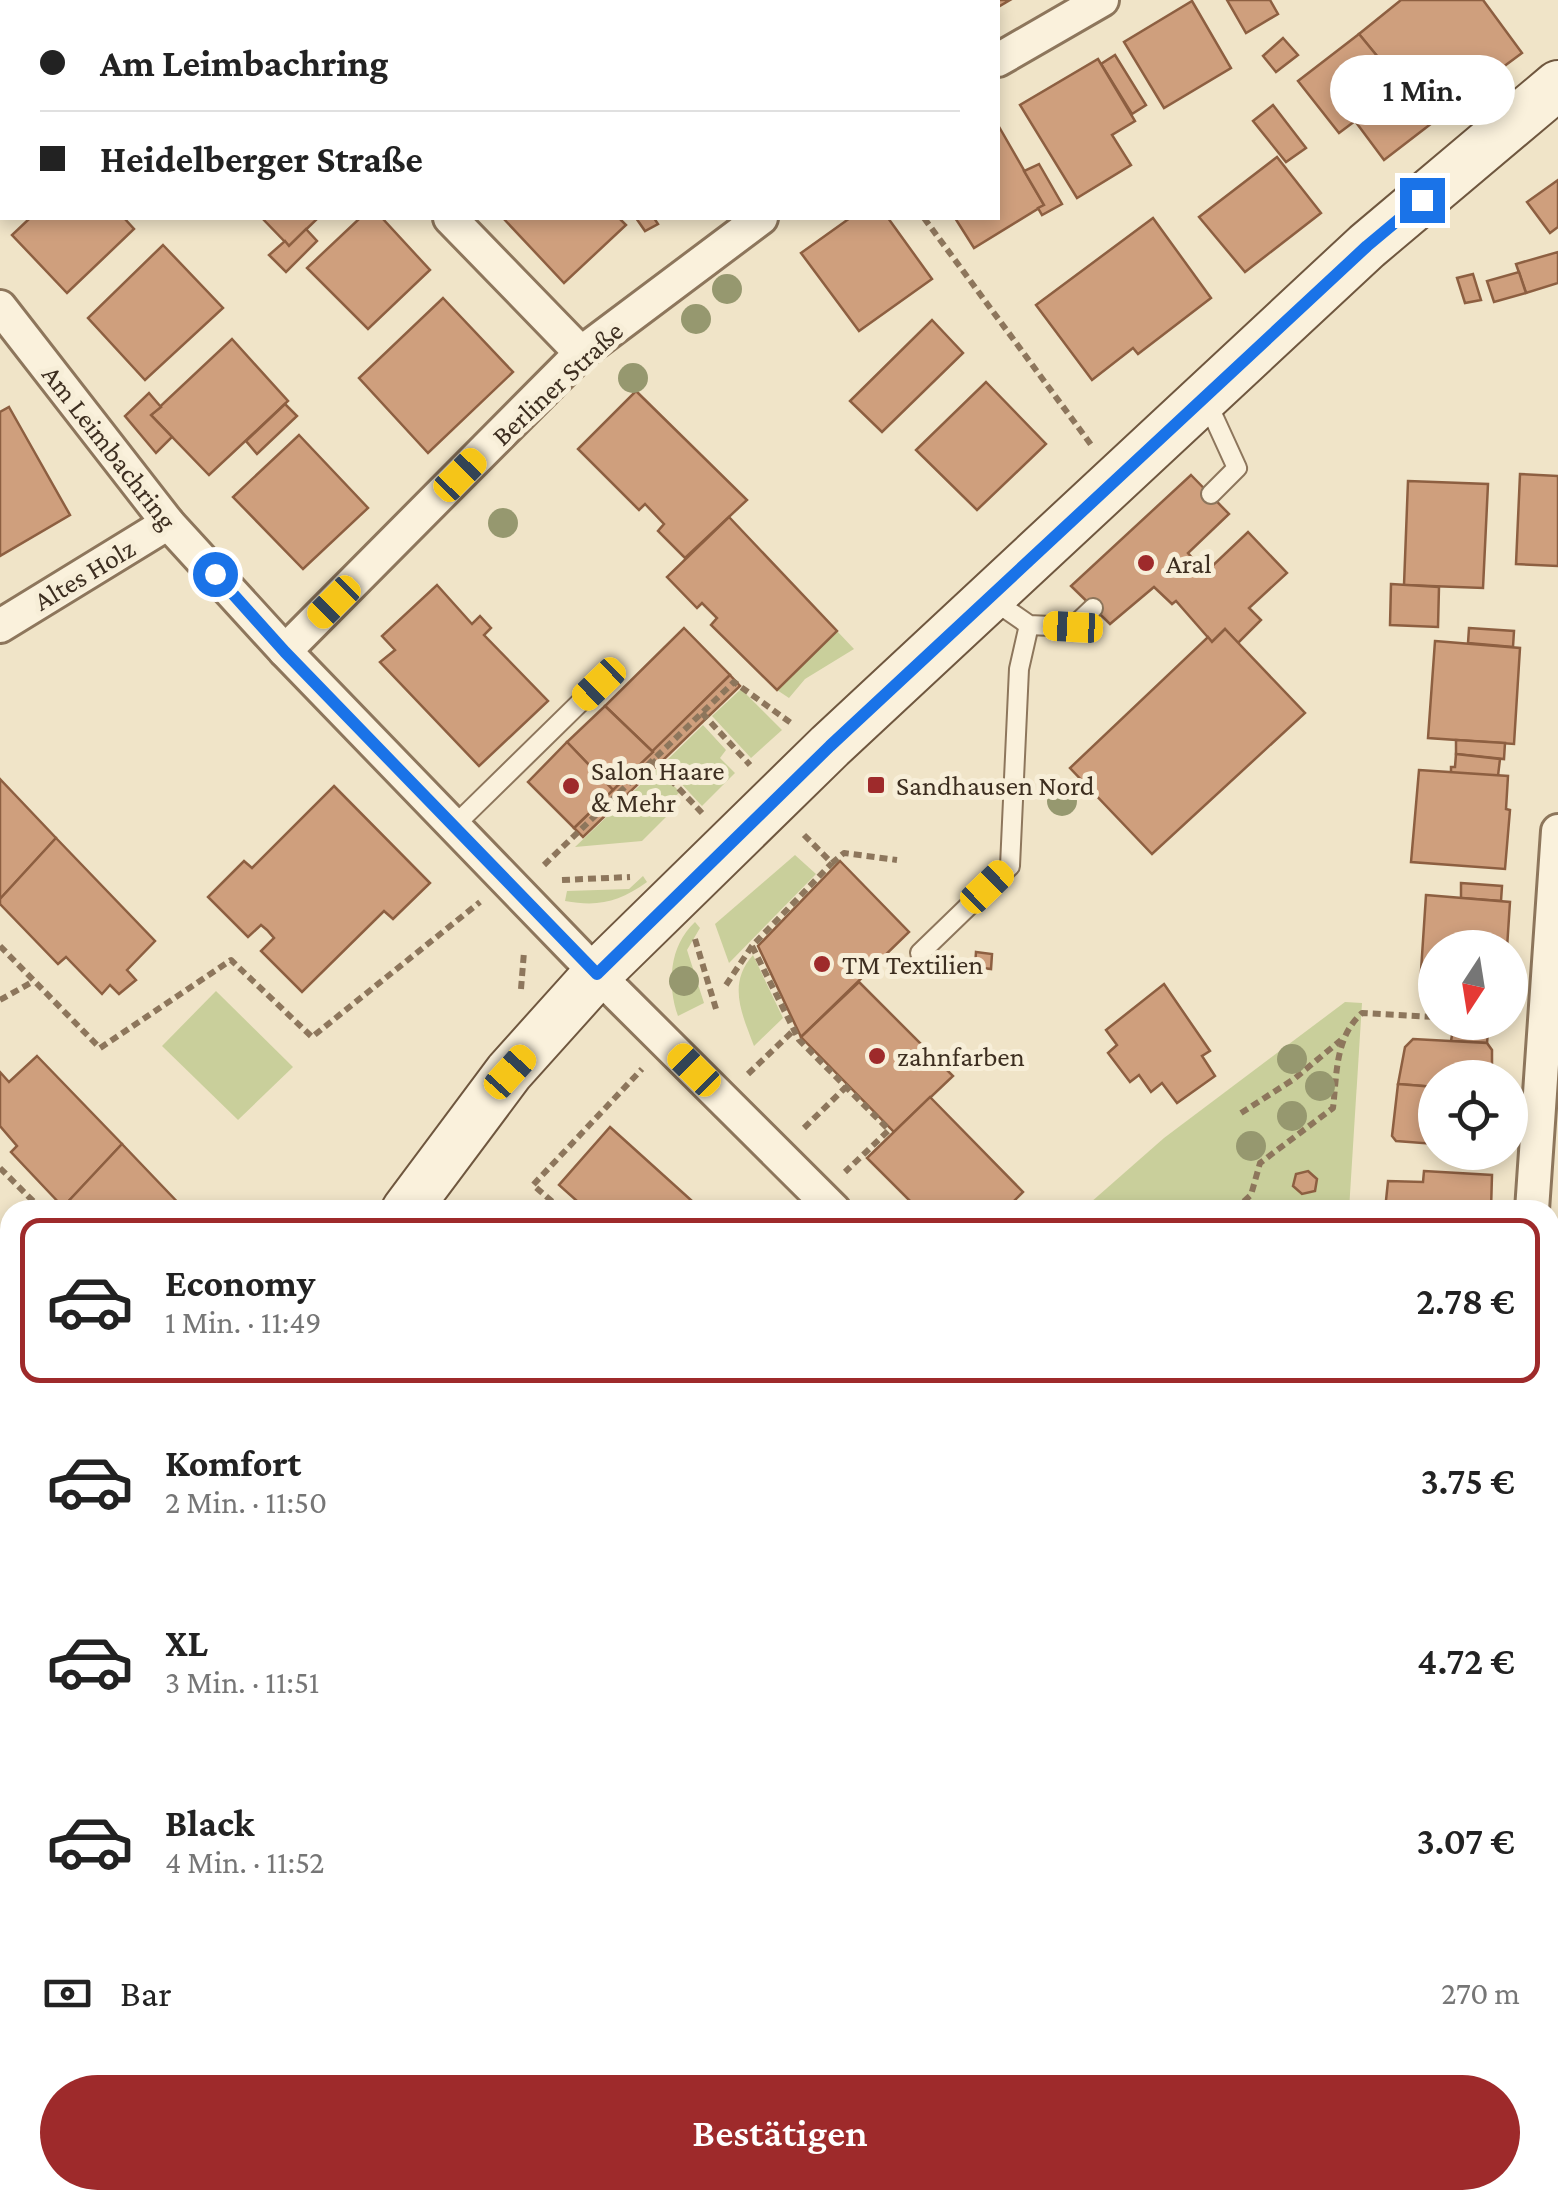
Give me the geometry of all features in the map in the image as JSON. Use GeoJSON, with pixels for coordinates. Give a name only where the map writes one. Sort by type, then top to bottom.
{"type":"FeatureCollection","features":[{"type":"Feature","properties":{"kind":"street"},"geometry":{"type":"LineString","coordinates":[[1000,59],[1102,0]]}},
{"type":"Feature","properties":{"kind":"street"},"geometry":{"type":"LineString","coordinates":[[414,1200],[510,1072],[597,974],[830,746],[1367,246],[1558,86]]}},
{"type":"Feature","properties":{"kind":"street"},"geometry":{"type":"LineString","coordinates":[[452,220],[581,354]]}},
{"type":"Feature","properties":{"kind":"street","name":"Berliner Straße"},"geometry":{"type":"LineString","coordinates":[[285,652],[581,354],[758,220]]}},
{"type":"Feature","properties":{"kind":"street","name":"Am Leimbachring"},"geometry":{"type":"LineString","coordinates":[[0,308],[168,523],[285,652],[666,1042],[836,1194]]}},
{"type":"Feature","properties":{"kind":"street","name":"Altes Holz"},"geometry":{"type":"LineString","coordinates":[[0,626],[168,523]]}},
{"type":"Feature","properties":{"kind":"street"},"geometry":{"type":"LineString","coordinates":[[1533,1200],[1558,831]]}},
{"type":"Feature","properties":{"kind":"lane"},"geometry":{"type":"LineString","coordinates":[[1205,397],[1238,468],[1211,494]]}},
{"type":"Feature","properties":{"kind":"lane"},"geometry":{"type":"LineString","coordinates":[[989,597],[1029,624],[1073,627],[1093,608]]}},
{"type":"Feature","properties":{"kind":"lane"},"geometry":{"type":"LineString","coordinates":[[920,953],[1010,866],[1019,668],[1029,624]]}},
{"type":"Feature","properties":{"kind":"lane"},"geometry":{"type":"LineString","coordinates":[[454,826],[599,684]]}},
{"type":"Feature","properties":{"kind":"path"},"geometry":{"type":"LineString","coordinates":[[925,220],[1116,480]]}},
{"type":"Feature","properties":{"kind":"path"},"geometry":{"type":"LineString","coordinates":[[544,865],[734,682],[830,746]]}},
{"type":"Feature","properties":{"kind":"path"},"geometry":{"type":"LineString","coordinates":[[702,712],[750,766]]}},
{"type":"Feature","properties":{"kind":"path"},"geometry":{"type":"LineString","coordinates":[[652,760],[703,814]]}},
{"type":"Feature","properties":{"kind":"path"},"geometry":{"type":"LineString","coordinates":[[803,834],[832,863]]}},
{"type":"Feature","properties":{"kind":"path"},"geometry":{"type":"LineString","coordinates":[[726,984],[752,946],[844,853],[896,860]]}},
{"type":"Feature","properties":{"kind":"path"},"geometry":{"type":"LineString","coordinates":[[562,880],[631,877]]}},
{"type":"Feature","properties":{"kind":"path"},"geometry":{"type":"LineString","coordinates":[[0,946],[100,1048],[231,960],[312,1037],[468,911]]}},
{"type":"Feature","properties":{"kind":"path"},"geometry":{"type":"LineString","coordinates":[[693,934],[716,1009]]}},
{"type":"Feature","properties":{"kind":"path"},"geometry":{"type":"LineString","coordinates":[[752,946],[799,1040],[889,1130],[836,1194]]}},
{"type":"Feature","properties":{"kind":"path"},"geometry":{"type":"LineString","coordinates":[[0,1000],[34,980]]}},
{"type":"Feature","properties":{"kind":"path"},"geometry":{"type":"LineString","coordinates":[[1245,1200],[1251,1194],[1260,1163],[1333,1108],[1342,1039],[1349,1024],[1362,1013],[1418,1016]]}},
{"type":"Feature","properties":{"kind":"path"},"geometry":{"type":"LineString","coordinates":[[741,1080],[794,1030]]}},
{"type":"Feature","properties":{"kind":"path"},"geometry":{"type":"LineString","coordinates":[[1241,1113],[1294,1079],[1342,1039]]}},
{"type":"Feature","properties":{"kind":"path"},"geometry":{"type":"LineString","coordinates":[[550,1200],[533,1185],[666,1042]]}},
{"type":"Feature","properties":{"kind":"path"},"geometry":{"type":"LineString","coordinates":[[795,1137],[846,1087]]}},
{"type":"Feature","properties":{"kind":"path"},"geometry":{"type":"LineString","coordinates":[[0,1168],[32,1200]]}},
{"type":"Feature","properties":{"kind":"green space"},"geometry":{"type":"Polygon","coordinates":[[[837,631],[854,649],[805,679],[789,698],[777,690],[837,631]]]}},
{"type":"Feature","properties":{"kind":"green space"},"geometry":{"type":"Polygon","coordinates":[[[741,689],[782,730],[751,758],[712,716],[741,689]]]}},
{"type":"Feature","properties":{"kind":"green space"},"geometry":{"type":"Polygon","coordinates":[[[703,725],[726,750],[720,758],[735,773],[702,806],[663,764],[703,725]]]}},
{"type":"Feature","properties":{"kind":"green space"},"geometry":{"type":"Polygon","coordinates":[[[657,769],[680,792],[671,800],[677,806],[642,841],[575,847],[657,769]]]}},
{"type":"Feature","properties":{"kind":"green space"},"geometry":{"type":"Polygon","coordinates":[[[795,855],[816,874],[729,963],[715,924],[795,855]]]}},
{"type":"Feature","properties":{"kind":"green space"},"geometry":{"type":"Polygon","coordinates":[[[643,876],[647,882],[618,898],[599,903],[565,901],[567,891],[629,889],[643,876]]]}},
{"type":"Feature","properties":{"kind":"green space"},"geometry":{"type":"Polygon","coordinates":[[[695,922],[700,928],[687,950],[704,1003],[678,1016],[672,992],[675,954],[695,922]]]}},
{"type":"Feature","properties":{"kind":"green space"},"geometry":{"type":"Polygon","coordinates":[[[753,955],[783,1018],[754,1046],[739,999],[741,977],[753,955]]]}},
{"type":"Feature","properties":{"kind":"green space"},"geometry":{"type":"Polygon","coordinates":[[[216,991],[293,1067],[238,1120],[162,1046],[216,991]]]}},
{"type":"Feature","properties":{"kind":"green space"},"geometry":{"type":"Polygon","coordinates":[[[1345,1002],[1362,1003],[1350,1200],[1093,1200],[1164,1138],[1345,1002]]]}},
{"type":"Feature","properties":{"kind":"building"},"geometry":{"type":"Polygon","coordinates":[[[1227,0],[1270,0],[1278,14],[1246,33],[1227,0]]]}},
{"type":"Feature","properties":{"kind":"building"},"geometry":{"type":"Polygon","coordinates":[[[1401,0],[1483,0],[1522,53],[1441,113],[1411,76],[1400,84],[1359,34],[1401,0]]]}},
{"type":"Feature","properties":{"kind":"building"},"geometry":{"type":"Polygon","coordinates":[[[1192,1],[1231,68],[1164,108],[1124,42],[1192,1]]]}},
{"type":"Feature","properties":{"kind":"building"},"geometry":{"type":"Polygon","coordinates":[[[1359,34],[1432,123],[1384,160],[1355,121],[1339,133],[1298,81],[1359,34]]]}},
{"type":"Feature","properties":{"kind":"building"},"geometry":{"type":"Polygon","coordinates":[[[1283,38],[1298,55],[1276,72],[1263,56],[1283,38]]]}},
{"type":"Feature","properties":{"kind":"building"},"geometry":{"type":"Polygon","coordinates":[[[1115,55],[1146,105],[1132,114],[1101,64],[1115,55]]]}},
{"type":"Feature","properties":{"kind":"building"},"geometry":{"type":"Polygon","coordinates":[[[1098,59],[1135,121],[1112,135],[1131,165],[1077,198],[1020,105],[1098,59]]]}},
{"type":"Feature","properties":{"kind":"building"},"geometry":{"type":"Polygon","coordinates":[[[1273,105],[1306,148],[1286,162],[1253,121],[1273,105]]]}},
{"type":"Feature","properties":{"kind":"building"},"geometry":{"type":"Polygon","coordinates":[[[1000,128],[1044,205],[974,248],[956,220],[1000,220],[1000,128]]]}},
{"type":"Feature","properties":{"kind":"building"},"geometry":{"type":"Polygon","coordinates":[[[1277,157],[1321,213],[1245,272],[1199,217],[1277,157]]]}},
{"type":"Feature","properties":{"kind":"building"},"geometry":{"type":"Polygon","coordinates":[[[1039,164],[1062,204],[1042,215],[1038,208],[1044,205],[1024,171],[1039,164]]]}},
{"type":"Feature","properties":{"kind":"building"},"geometry":{"type":"Polygon","coordinates":[[[1558,180],[1558,227],[1550,233],[1527,202],[1558,180]]]}},
{"type":"Feature","properties":{"kind":"building"},"geometry":{"type":"Polygon","coordinates":[[[1153,218],[1211,298],[1138,354],[1133,348],[1092,380],[1036,305],[1153,218]]]}},
{"type":"Feature","properties":{"kind":"building"},"geometry":{"type":"Polygon","coordinates":[[[28,220],[126,220],[134,229],[67,293],[12,235],[28,220]]]}},
{"type":"Feature","properties":{"kind":"building"},"geometry":{"type":"Polygon","coordinates":[[[264,220],[316,220],[289,246],[264,220]]]}},
{"type":"Feature","properties":{"kind":"building"},"geometry":{"type":"Polygon","coordinates":[[[358,220],[384,220],[430,270],[368,329],[307,268],[358,220]]]}},
{"type":"Feature","properties":{"kind":"building"},"geometry":{"type":"Polygon","coordinates":[[[505,220],[621,220],[626,225],[564,283],[505,220]]]}},
{"type":"Feature","properties":{"kind":"building"},"geometry":{"type":"Polygon","coordinates":[[[637,220],[655,220],[658,224],[645,231],[637,220]]]}},
{"type":"Feature","properties":{"kind":"building"},"geometry":{"type":"Polygon","coordinates":[[[847,220],[889,220],[932,279],[859,331],[801,253],[847,220]]]}},
{"type":"Feature","properties":{"kind":"building"},"geometry":{"type":"Polygon","coordinates":[[[306,229],[317,241],[286,272],[269,255],[285,241],[289,246],[306,229]]]}},
{"type":"Feature","properties":{"kind":"building"},"geometry":{"type":"Polygon","coordinates":[[[163,245],[223,308],[145,380],[88,318],[163,245]]]}},
{"type":"Feature","properties":{"kind":"building"},"geometry":{"type":"Polygon","coordinates":[[[1558,252],[1558,283],[1526,293],[1516,264],[1558,252]]]}},
{"type":"Feature","properties":{"kind":"building"},"geometry":{"type":"Polygon","coordinates":[[[1519,272],[1526,293],[1494,302],[1487,281],[1519,272]]]}},
{"type":"Feature","properties":{"kind":"building"},"geometry":{"type":"Polygon","coordinates":[[[1473,274],[1481,300],[1465,303],[1457,278],[1473,274]]]}},
{"type":"Feature","properties":{"kind":"building"},"geometry":{"type":"Polygon","coordinates":[[[443,298],[513,372],[428,453],[359,378],[443,298]]]}},
{"type":"Feature","properties":{"kind":"building"},"geometry":{"type":"Polygon","coordinates":[[[932,320],[963,353],[882,432],[850,401],[932,320]]]}},
{"type":"Feature","properties":{"kind":"building"},"geometry":{"type":"Polygon","coordinates":[[[232,339],[288,401],[209,475],[151,415],[232,339]]]}},
{"type":"Feature","properties":{"kind":"building"},"geometry":{"type":"Polygon","coordinates":[[[986,382],[1046,444],[977,510],[916,450],[986,382]]]}},
{"type":"Feature","properties":{"kind":"building"},"geometry":{"type":"Polygon","coordinates":[[[636,391],[747,500],[685,558],[658,531],[664,524],[645,504],[639,510],[578,449],[636,391]]]}},
{"type":"Feature","properties":{"kind":"building"},"geometry":{"type":"Polygon","coordinates":[[[149,393],[161,407],[151,415],[172,437],[156,453],[125,416],[149,393]]]}},
{"type":"Feature","properties":{"kind":"building"},"geometry":{"type":"Polygon","coordinates":[[[285,404],[297,416],[257,454],[246,441],[285,404]]]}},
{"type":"Feature","properties":{"kind":"building"},"geometry":{"type":"Polygon","coordinates":[[[9,407],[70,515],[0,556],[0,412],[9,407]]]}},
{"type":"Feature","properties":{"kind":"building"},"geometry":{"type":"Polygon","coordinates":[[[299,435],[368,508],[303,569],[233,497],[299,435]]]}},
{"type":"Feature","properties":{"kind":"building"},"geometry":{"type":"Polygon","coordinates":[[[1520,474],[1558,476],[1558,566],[1516,564],[1520,474]]]}},
{"type":"Feature","properties":{"kind":"building","name":"Aral"},"geometry":{"type":"Polygon","coordinates":[[[1191,475],[1229,514],[1188,553],[1205,573],[1248,532],[1287,573],[1249,608],[1261,620],[1238,643],[1225,629],[1212,642],[1176,601],[1172,604],[1154,587],[1110,624],[1071,586],[1191,475]]]}},
{"type":"Feature","properties":{"kind":"building"},"geometry":{"type":"Polygon","coordinates":[[[1408,481],[1488,484],[1483,588],[1404,585],[1408,481]]]}},
{"type":"Feature","properties":{"kind":"building"},"geometry":{"type":"Polygon","coordinates":[[[729,517],[837,631],[777,690],[711,625],[717,618],[702,603],[697,608],[667,577],[729,517]]]}},
{"type":"Feature","properties":{"kind":"building"},"geometry":{"type":"Polygon","coordinates":[[[1391,584],[1439,587],[1438,627],[1390,625],[1391,584]]]}},
{"type":"Feature","properties":{"kind":"building"},"geometry":{"type":"Polygon","coordinates":[[[437,585],[472,624],[480,616],[491,628],[484,635],[548,701],[479,766],[380,662],[395,650],[382,636],[437,585]]]}},
{"type":"Feature","properties":{"kind":"building"},"geometry":{"type":"Polygon","coordinates":[[[684,628],[730,675],[653,752],[605,706],[684,628]]]}},
{"type":"Feature","properties":{"kind":"building"},"geometry":{"type":"Polygon","coordinates":[[[1469,628],[1514,631],[1513,647],[1468,643],[1469,628]]]}},
{"type":"Feature","properties":{"kind":"building"},"geometry":{"type":"Polygon","coordinates":[[[1225,629],[1305,713],[1152,854],[1070,768],[1208,637],[1212,642],[1225,629]]]}},
{"type":"Feature","properties":{"kind":"building"},"geometry":{"type":"Polygon","coordinates":[[[1435,641],[1520,648],[1514,744],[1428,738],[1435,641]]]}},
{"type":"Feature","properties":{"kind":"building"},"geometry":{"type":"Polygon","coordinates":[[[730,675],[740,686],[583,837],[574,828],[730,675]]]}},
{"type":"Feature","properties":{"kind":"building"},"geometry":{"type":"Polygon","coordinates":[[[605,706],[653,752],[613,790],[567,742],[605,706]]]}},
{"type":"Feature","properties":{"kind":"building"},"geometry":{"type":"Polygon","coordinates":[[[1456,740],[1505,743],[1504,759],[1456,754],[1456,740]]]}},
{"type":"Feature","properties":{"kind":"building","name":"Salon Haare & Mehr"},"geometry":{"type":"Polygon","coordinates":[[[567,742],[613,790],[574,828],[528,782],[567,742]]]}},
{"type":"Feature","properties":{"kind":"building"},"geometry":{"type":"Polygon","coordinates":[[[1456,754],[1500,759],[1498,776],[1451,773],[1456,754]]]}},
{"type":"Feature","properties":{"kind":"building"},"geometry":{"type":"Polygon","coordinates":[[[1419,770],[1508,776],[1506,809],[1510,810],[1505,869],[1411,862],[1419,770]]]}},
{"type":"Feature","properties":{"kind":"building"},"geometry":{"type":"Polygon","coordinates":[[[0,779],[56,838],[0,899],[0,779]]]}},
{"type":"Feature","properties":{"kind":"building"},"geometry":{"type":"Polygon","coordinates":[[[334,786],[430,883],[393,919],[384,911],[302,992],[261,951],[274,938],[267,930],[261,925],[248,937],[208,897],[244,861],[252,868],[334,786]]]}},
{"type":"Feature","properties":{"kind":"building"},"geometry":{"type":"Polygon","coordinates":[[[56,838],[155,941],[127,970],[136,980],[119,994],[110,985],[102,994],[66,957],[58,964],[0,904],[0,899],[56,838]]]}},
{"type":"Feature","properties":{"kind":"building","name":"TM Textilien"},"geometry":{"type":"Polygon","coordinates":[[[840,861],[909,932],[801,1037],[758,946],[840,861]]]}},
{"type":"Feature","properties":{"kind":"building"},"geometry":{"type":"Polygon","coordinates":[[[1461,883],[1502,886],[1501,901],[1461,898],[1461,883]]]}},
{"type":"Feature","properties":{"kind":"building"},"geometry":{"type":"Polygon","coordinates":[[[1426,895],[1510,902],[1508,930],[1424,930],[1426,895]]]}},
{"type":"Feature","properties":{"kind":"building"},"geometry":{"type":"Polygon","coordinates":[[[976,952],[992,954],[991,969],[975,967],[976,952]]]}},
{"type":"Feature","properties":{"kind":"building","name":"zahnfarben"},"geometry":{"type":"Polygon","coordinates":[[[859,982],[953,1076],[894,1132],[801,1037],[859,982]]]}},
{"type":"Feature","properties":{"kind":"building"},"geometry":{"type":"Polygon","coordinates":[[[1164,984],[1210,1051],[1202,1056],[1215,1076],[1177,1103],[1162,1083],[1151,1092],[1139,1075],[1130,1082],[1108,1053],[1117,1045],[1106,1030],[1164,984]]]}},
{"type":"Feature","properties":{"kind":"building"},"geometry":{"type":"Polygon","coordinates":[[[1413,1039],[1487,1043],[1492,1060],[1418,1060],[1418,1086],[1398,1084],[1405,1047],[1413,1039]]]}},
{"type":"Feature","properties":{"kind":"building"},"geometry":{"type":"Polygon","coordinates":[[[1451,1040],[1487,1040],[1487,1043],[1451,1040]]]}},
{"type":"Feature","properties":{"kind":"building"},"geometry":{"type":"Polygon","coordinates":[[[37,1056],[122,1144],[70,1200],[56,1200],[11,1152],[17,1146],[0,1126],[0,1072],[9,1082],[37,1056]]]}},
{"type":"Feature","properties":{"kind":"building"},"geometry":{"type":"Polygon","coordinates":[[[1398,1084],[1418,1086],[1418,1143],[1396,1141],[1392,1136],[1398,1084]]]}},
{"type":"Feature","properties":{"kind":"building"},"geometry":{"type":"Polygon","coordinates":[[[930,1097],[1023,1192],[1015,1200],[909,1200],[867,1158],[930,1097]]]}},
{"type":"Feature","properties":{"kind":"building"},"geometry":{"type":"Polygon","coordinates":[[[610,1127],[691,1200],[576,1200],[559,1185],[610,1127]]]}},
{"type":"Feature","properties":{"kind":"building"},"geometry":{"type":"Polygon","coordinates":[[[122,1144],[175,1200],[70,1200],[122,1144]]]}},
{"type":"Feature","properties":{"kind":"building"},"geometry":{"type":"Polygon","coordinates":[[[1308,1171],[1317,1179],[1315,1191],[1302,1194],[1293,1186],[1296,1174],[1308,1171]]]}},
{"type":"Feature","properties":{"kind":"building"},"geometry":{"type":"Polygon","coordinates":[[[1424,1171],[1492,1175],[1491,1200],[1386,1200],[1388,1181],[1423,1182],[1424,1171]]]}},
{"type":"Feature","properties":{"kind":"place","name":"Aral"},"geometry":{"type":"Point","coordinates":[1146,563]}},
{"type":"Feature","properties":{"kind":"place","name":"Sandhausen Nord"},"geometry":{"type":"Point","coordinates":[876,785]}},
{"type":"Feature","properties":{"kind":"place","name":"Salon Haare & Mehr"},"geometry":{"type":"Point","coordinates":[571,786]}},
{"type":"Feature","properties":{"kind":"place","name":"TM Textilien"},"geometry":{"type":"Point","coordinates":[822,964]}},
{"type":"Feature","properties":{"kind":"place","name":"zahnfarben"},"geometry":{"type":"Point","coordinates":[877,1056]}},
{"type":"Feature","properties":{"kind":"route"},"geometry":{"type":"LineString","coordinates":[[215,574],[285,652],[597,974],[830,746],[1367,246],[1422,200]]}}]}
